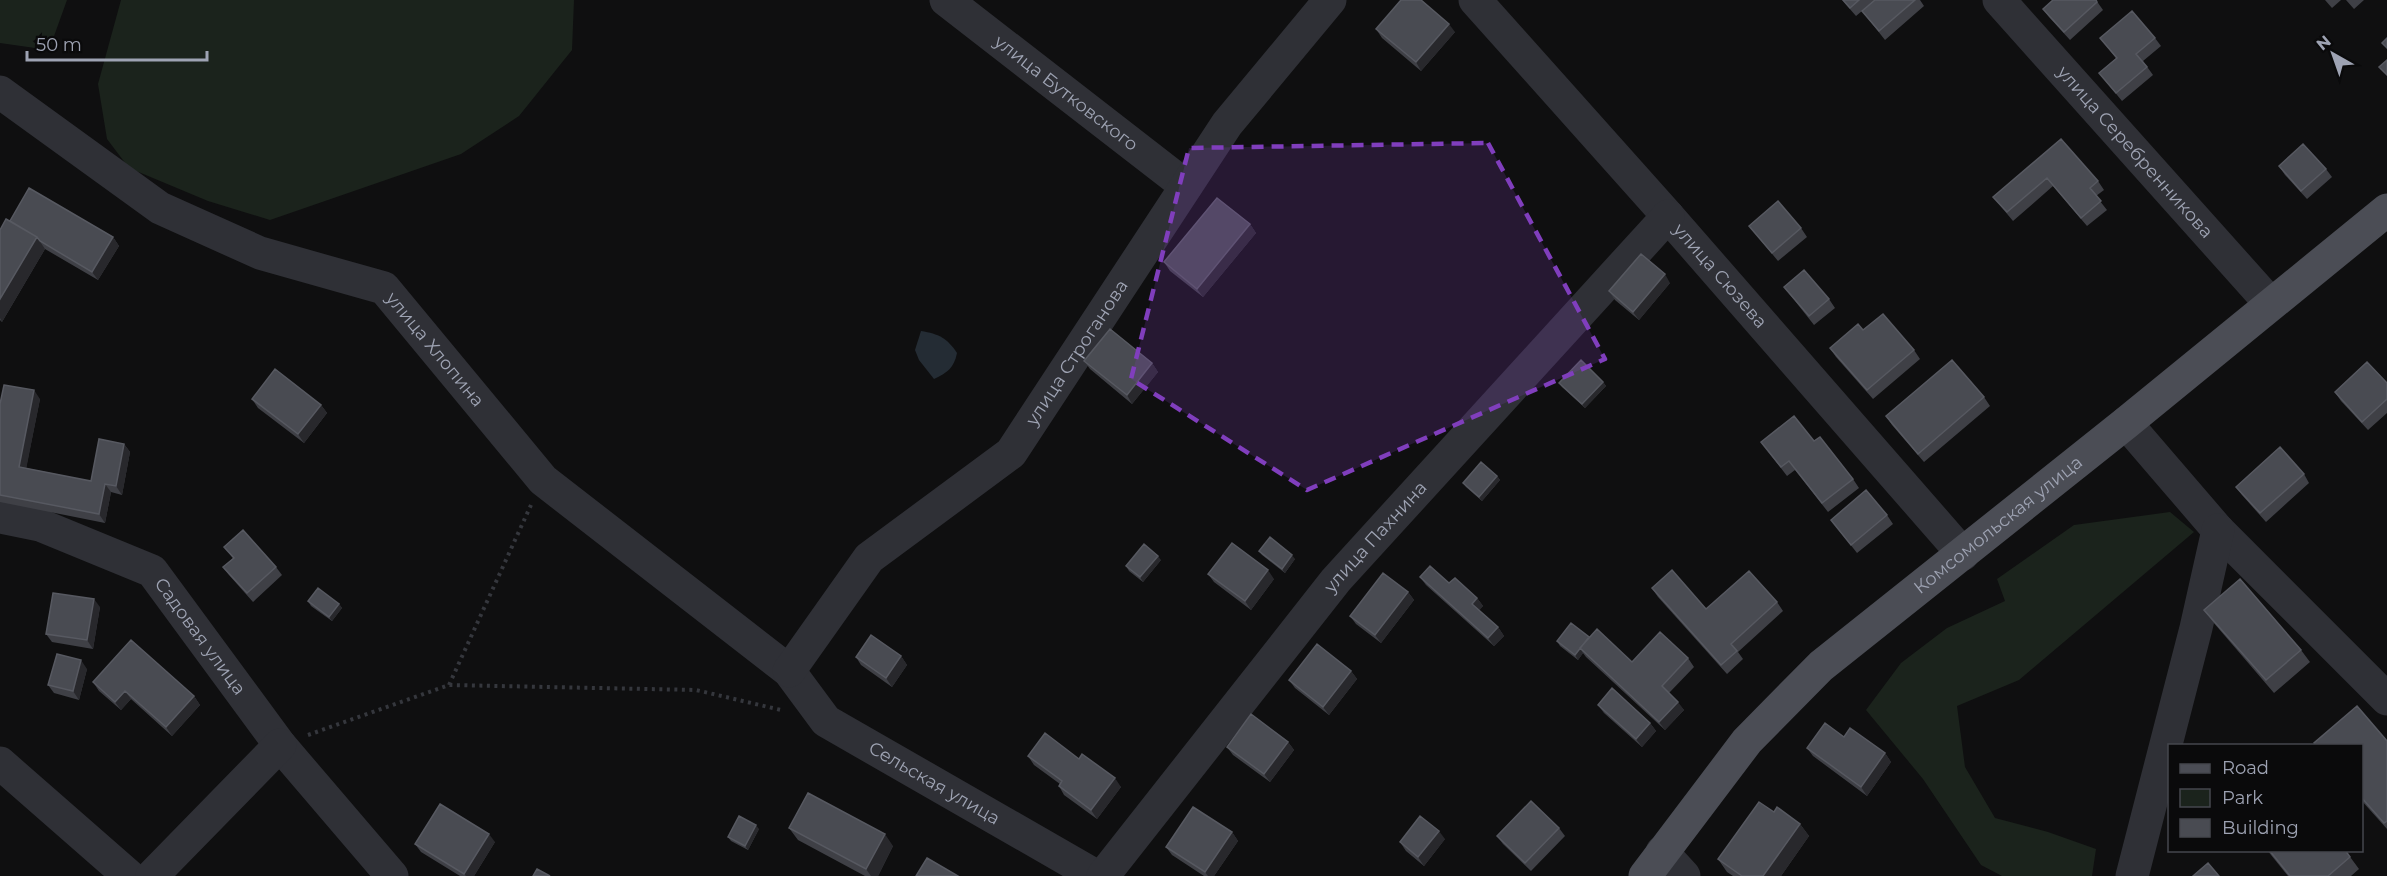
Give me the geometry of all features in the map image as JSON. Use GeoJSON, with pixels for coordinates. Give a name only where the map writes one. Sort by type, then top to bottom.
{"type":"FeatureCollection","features":[{"type":"Feature","properties":{"kind":"main road","name":"Комсомольская улица"},"geometry":{"type":"LineString","coordinates":[[1654,864],[1747,741],[1821,666],[2126,423],[2270,303],[2387,210]]}},
{"type":"Feature","properties":{"kind":"street","name":"улица Бутковского"},"geometry":{"type":"LineString","coordinates":[[946,0],[1186,186]]}},
{"type":"Feature","properties":{"kind":"street","name":"улица Строганова"},"geometry":{"type":"LineString","coordinates":[[789,671],[869,558],[1011,453],[1227,124],[1329,0]]}},
{"type":"Feature","properties":{"kind":"street","name":"улица Сюзева"},"geometry":{"type":"LineString","coordinates":[[1475,0],[1668,216],[1963,554]]}},
{"type":"Feature","properties":{"kind":"street","name":"улица Серебренникова"},"geometry":{"type":"LineString","coordinates":[[1999,0],[2270,303]]}},
{"type":"Feature","properties":{"kind":"street","name":"улица Хлопина"},"geometry":{"type":"LineString","coordinates":[[0,92],[160,208],[260,253],[384,288],[543,480],[789,671]]}},
{"type":"Feature","properties":{"kind":"street","name":"улица Пахнина"},"geometry":{"type":"LineString","coordinates":[[1103,876],[1336,580],[1668,216]]}},
{"type":"Feature","properties":{"kind":"street"},"geometry":{"type":"LineString","coordinates":[[2126,423],[2218,530],[2387,699]]}},
{"type":"Feature","properties":{"kind":"street","name":"Садовая улица"},"geometry":{"type":"LineString","coordinates":[[0,517],[40,525],[152,571],[280,745],[392,876]]}},
{"type":"Feature","properties":{"kind":"street"},"geometry":{"type":"LineString","coordinates":[[2132,876],[2196,628],[2218,530]]}},
{"type":"Feature","properties":{"kind":"street","name":"Сельская улица"},"geometry":{"type":"LineString","coordinates":[[789,671],[826,721],[1096,876]]}},
{"type":"Feature","properties":{"kind":"street"},"geometry":{"type":"LineString","coordinates":[[152,876],[280,745]]}},
{"type":"Feature","properties":{"kind":"street"},"geometry":{"type":"LineString","coordinates":[[0,763],[129,876]]}},
{"type":"Feature","properties":{"kind":"street"},"geometry":{"type":"LineString","coordinates":[[1654,864],[1684,876]]}},
{"type":"Feature","properties":{"kind":"path"},"geometry":{"type":"LineString","coordinates":[[449,685],[543,480]]}},
{"type":"Feature","properties":{"kind":"path"},"geometry":{"type":"LineString","coordinates":[[280,745],[449,685],[696,690],[783,710]]}},
{"type":"Feature","properties":{"kind":"highlighted area"},"geometry":{"type":"Polygon","coordinates":[[[1488,143],[1605,359],[1307,490],[1131,379],[1189,148],[1488,143]]]}},
{"type":"Feature","properties":{"kind":"green space"},"geometry":{"type":"Polygon","coordinates":[[[0,0],[67,0],[49,50],[0,43],[0,0]]]}},
{"type":"Feature","properties":{"kind":"green space"},"geometry":{"type":"Polygon","coordinates":[[[121,0],[574,0],[572,50],[519,116],[461,154],[270,220],[208,201],[129,168],[107,139],[98,84],[121,0]]]}},
{"type":"Feature","properties":{"kind":"green space"},"geometry":{"type":"Polygon","coordinates":[[[2170,512],[2194,532],[2019,680],[1957,706],[1965,767],[1995,818],[2048,832],[2096,849],[2092,876],[2002,876],[1981,865],[1923,779],[1866,710],[1901,663],[1947,628],[2005,601],[1997,579],[2074,525],[2170,512]]]}},
{"type":"Feature","properties":{"kind":"shaded area"},"geometry":{"type":"Polygon","coordinates":[[[921,331],[942,337],[957,353],[949,369],[934,379],[919,360],[915,350],[921,331]]]}},
{"type":"Feature","properties":{"kind":"building"},"geometry":{"type":"Polygon","coordinates":[[[1401,0],[1421,0],[1449,24],[1416,62],[1376,29],[1401,0]]]}},
{"type":"Feature","properties":{"kind":"building"},"geometry":{"type":"Polygon","coordinates":[[[1843,0],[1859,0],[1850,8],[1843,0]]]}},
{"type":"Feature","properties":{"kind":"building"},"geometry":{"type":"Polygon","coordinates":[[[1875,0],[1915,0],[1879,31],[1862,11],[1875,0]]]}},
{"type":"Feature","properties":{"kind":"building"},"geometry":{"type":"Polygon","coordinates":[[[2053,0],[2096,0],[2097,2],[2064,32],[2043,9],[2053,0]]]}},
{"type":"Feature","properties":{"kind":"building"},"geometry":{"type":"Polygon","coordinates":[[[2132,11],[2155,38],[2136,54],[2147,67],[2116,93],[2099,73],[2117,58],[2100,38],[2132,11]]]}},
{"type":"Feature","properties":{"kind":"building"},"geometry":{"type":"Polygon","coordinates":[[[2387,38],[2387,48],[2382,43],[2387,38]]]}},
{"type":"Feature","properties":{"kind":"building"},"geometry":{"type":"Polygon","coordinates":[[[2387,60],[2387,75],[2379,67],[2387,60]]]}},
{"type":"Feature","properties":{"kind":"building"},"geometry":{"type":"Polygon","coordinates":[[[2061,139],[2098,181],[2090,188],[2101,201],[2081,218],[2047,178],[2007,212],[1993,197],[2061,139]]]}},
{"type":"Feature","properties":{"kind":"building"},"geometry":{"type":"Polygon","coordinates":[[[2303,144],[2326,169],[2301,191],[2279,166],[2303,144]]]}},
{"type":"Feature","properties":{"kind":"building"},"geometry":{"type":"Polygon","coordinates":[[[29,188],[113,237],[92,272],[10,221],[29,188]]]}},
{"type":"Feature","properties":{"kind":"building"},"geometry":{"type":"Polygon","coordinates":[[[1217,198],[1250,224],[1197,289],[1164,262],[1217,198]]]}},
{"type":"Feature","properties":{"kind":"building"},"geometry":{"type":"Polygon","coordinates":[[[1778,201],[1801,228],[1772,253],[1749,226],[1778,201]]]}},
{"type":"Feature","properties":{"kind":"building"},"geometry":{"type":"Polygon","coordinates":[[[6,219],[37,237],[0,299],[0,230],[6,219]]]}},
{"type":"Feature","properties":{"kind":"building"},"geometry":{"type":"Polygon","coordinates":[[[1641,254],[1665,274],[1633,312],[1609,291],[1641,254]]]}},
{"type":"Feature","properties":{"kind":"building"},"geometry":{"type":"Polygon","coordinates":[[[1804,270],[1829,299],[1809,316],[1784,287],[1804,270]]]}},
{"type":"Feature","properties":{"kind":"building"},"geometry":{"type":"Polygon","coordinates":[[[1883,314],[1914,350],[1867,390],[1830,348],[1858,324],[1863,330],[1883,314]]]}},
{"type":"Feature","properties":{"kind":"building"},"geometry":{"type":"Polygon","coordinates":[[[1110,329],[1152,363],[1127,395],[1084,361],[1110,329]]]}},
{"type":"Feature","properties":{"kind":"building"},"geometry":{"type":"Polygon","coordinates":[[[1581,360],[1603,382],[1582,404],[1559,383],[1581,360]]]}},
{"type":"Feature","properties":{"kind":"building"},"geometry":{"type":"Polygon","coordinates":[[[1952,360],[1984,397],[1918,454],[1886,416],[1952,360]]]}},
{"type":"Feature","properties":{"kind":"building"},"geometry":{"type":"Polygon","coordinates":[[[2367,362],[2387,383],[2387,399],[2362,422],[2335,392],[2367,362]]]}},
{"type":"Feature","properties":{"kind":"building"},"geometry":{"type":"Polygon","coordinates":[[[275,369],[321,405],[298,434],[252,399],[275,369]]]}},
{"type":"Feature","properties":{"kind":"building"},"geometry":{"type":"Polygon","coordinates":[[[4,385],[34,390],[19,467],[91,481],[99,439],[124,444],[116,486],[105,484],[99,514],[0,495],[0,404],[4,385]]]}},
{"type":"Feature","properties":{"kind":"building"},"geometry":{"type":"Polygon","coordinates":[[[1794,416],[1814,441],[1820,437],[1853,479],[1822,503],[1789,461],[1781,467],[1761,442],[1794,416]]]}},
{"type":"Feature","properties":{"kind":"building"},"geometry":{"type":"Polygon","coordinates":[[[2280,447],[2304,474],[2260,513],[2236,487],[2280,447]]]}},
{"type":"Feature","properties":{"kind":"building"},"geometry":{"type":"Polygon","coordinates":[[[1481,462],[1497,476],[1479,497],[1463,483],[1481,462]]]}},
{"type":"Feature","properties":{"kind":"building"},"geometry":{"type":"Polygon","coordinates":[[[1866,490],[1887,515],[1851,545],[1831,520],[1866,490]]]}},
{"type":"Feature","properties":{"kind":"building"},"geometry":{"type":"Polygon","coordinates":[[[243,530],[276,567],[247,593],[223,567],[234,558],[224,547],[243,530]]]}},
{"type":"Feature","properties":{"kind":"building"},"geometry":{"type":"Polygon","coordinates":[[[1270,537],[1292,555],[1282,569],[1259,551],[1270,537]]]}},
{"type":"Feature","properties":{"kind":"building"},"geometry":{"type":"Polygon","coordinates":[[[1232,543],[1268,570],[1245,601],[1208,574],[1232,543]]]}},
{"type":"Feature","properties":{"kind":"building"},"geometry":{"type":"Polygon","coordinates":[[[1144,544],[1158,556],[1140,577],[1126,566],[1144,544]]]}},
{"type":"Feature","properties":{"kind":"building"},"geometry":{"type":"Polygon","coordinates":[[[1430,566],[1449,583],[1455,578],[1477,598],[1472,604],[1498,627],[1488,638],[1420,577],[1430,566]]]}},
{"type":"Feature","properties":{"kind":"building"},"geometry":{"type":"Polygon","coordinates":[[[1672,570],[1706,609],[1749,571],[1777,602],[1731,644],[1737,651],[1721,665],[1652,588],[1672,570]]]}},
{"type":"Feature","properties":{"kind":"building"},"geometry":{"type":"Polygon","coordinates":[[[1383,573],[1408,592],[1375,635],[1350,616],[1383,573]]]}},
{"type":"Feature","properties":{"kind":"building"},"geometry":{"type":"Polygon","coordinates":[[[2240,579],[2301,650],[2266,680],[2204,610],[2240,579]]]}},
{"type":"Feature","properties":{"kind":"building"},"geometry":{"type":"Polygon","coordinates":[[[318,588],[339,604],[329,617],[308,601],[318,588]]]}},
{"type":"Feature","properties":{"kind":"building"},"geometry":{"type":"Polygon","coordinates":[[[53,593],[94,599],[87,640],[46,634],[53,593]]]}},
{"type":"Feature","properties":{"kind":"building"},"geometry":{"type":"Polygon","coordinates":[[[1571,623],[1589,637],[1575,655],[1557,641],[1571,623]]]}},
{"type":"Feature","properties":{"kind":"building"},"geometry":{"type":"Polygon","coordinates":[[[1597,629],[1632,662],[1660,632],[1688,658],[1662,686],[1678,702],[1659,722],[1580,648],[1597,629]]]}},
{"type":"Feature","properties":{"kind":"building"},"geometry":{"type":"Polygon","coordinates":[[[871,635],[901,656],[886,678],[856,657],[871,635]]]}},
{"type":"Feature","properties":{"kind":"building"},"geometry":{"type":"Polygon","coordinates":[[[131,640],[194,696],[166,727],[125,691],[115,702],[93,682],[131,640]]]}},
{"type":"Feature","properties":{"kind":"building"},"geometry":{"type":"Polygon","coordinates":[[[1317,644],[1351,671],[1323,707],[1289,680],[1317,644]]]}},
{"type":"Feature","properties":{"kind":"building"},"geometry":{"type":"Polygon","coordinates":[[[57,654],[81,660],[73,691],[48,685],[57,654]]]}},
{"type":"Feature","properties":{"kind":"building"},"geometry":{"type":"Polygon","coordinates":[[[1612,688],[1650,723],[1636,739],[1598,705],[1612,688]]]}},
{"type":"Feature","properties":{"kind":"building"},"geometry":{"type":"Polygon","coordinates":[[[2357,706],[2387,741],[2387,821],[2384,823],[2363,799],[2363,744],[2314,743],[2357,706]]]}},
{"type":"Feature","properties":{"kind":"building"},"geometry":{"type":"Polygon","coordinates":[[[1251,714],[1288,742],[1264,774],[1227,747],[1251,714]]]}},
{"type":"Feature","properties":{"kind":"building"},"geometry":{"type":"Polygon","coordinates":[[[1825,723],[1844,737],[1850,728],[1885,753],[1861,787],[1807,748],[1825,723]]]}},
{"type":"Feature","properties":{"kind":"building"},"geometry":{"type":"Polygon","coordinates":[[[1045,733],[1079,759],[1082,754],[1115,778],[1091,810],[1059,786],[1062,781],[1028,756],[1045,733]]]}},
{"type":"Feature","properties":{"kind":"building"},"geometry":{"type":"Polygon","coordinates":[[[808,793],[885,834],[866,869],[789,828],[808,793]]]}},
{"type":"Feature","properties":{"kind":"building"},"geometry":{"type":"Polygon","coordinates":[[[1531,801],[1559,828],[1525,863],[1497,836],[1531,801]]]}},
{"type":"Feature","properties":{"kind":"building"},"geometry":{"type":"Polygon","coordinates":[[[1759,802],[1774,812],[1777,807],[1800,824],[1763,876],[1742,876],[1718,859],[1759,802]]]}},
{"type":"Feature","properties":{"kind":"building"},"geometry":{"type":"Polygon","coordinates":[[[440,804],[489,834],[464,874],[415,844],[440,804]]]}},
{"type":"Feature","properties":{"kind":"building"},"geometry":{"type":"Polygon","coordinates":[[[1193,807],[1232,832],[1205,872],[1166,847],[1193,807]]]}},
{"type":"Feature","properties":{"kind":"building"},"geometry":{"type":"Polygon","coordinates":[[[739,816],[756,825],[745,846],[728,837],[739,816]]]}},
{"type":"Feature","properties":{"kind":"building"},"geometry":{"type":"Polygon","coordinates":[[[1420,816],[1439,831],[1418,857],[1400,842],[1420,816]]]}},
{"type":"Feature","properties":{"kind":"building"},"geometry":{"type":"Polygon","coordinates":[[[2271,852],[2346,852],[2350,857],[2328,876],[2290,876],[2271,852]]]}},
{"type":"Feature","properties":{"kind":"building"},"geometry":{"type":"Polygon","coordinates":[[[927,858],[958,876],[916,876],[927,858]]]}},
{"type":"Feature","properties":{"kind":"building"},"geometry":{"type":"Polygon","coordinates":[[[2208,863],[2219,876],[2193,876],[2208,863]]]}},
{"type":"Feature","properties":{"kind":"building"},"geometry":{"type":"Polygon","coordinates":[[[537,869],[550,876],[533,876],[537,869]]]}}]}
